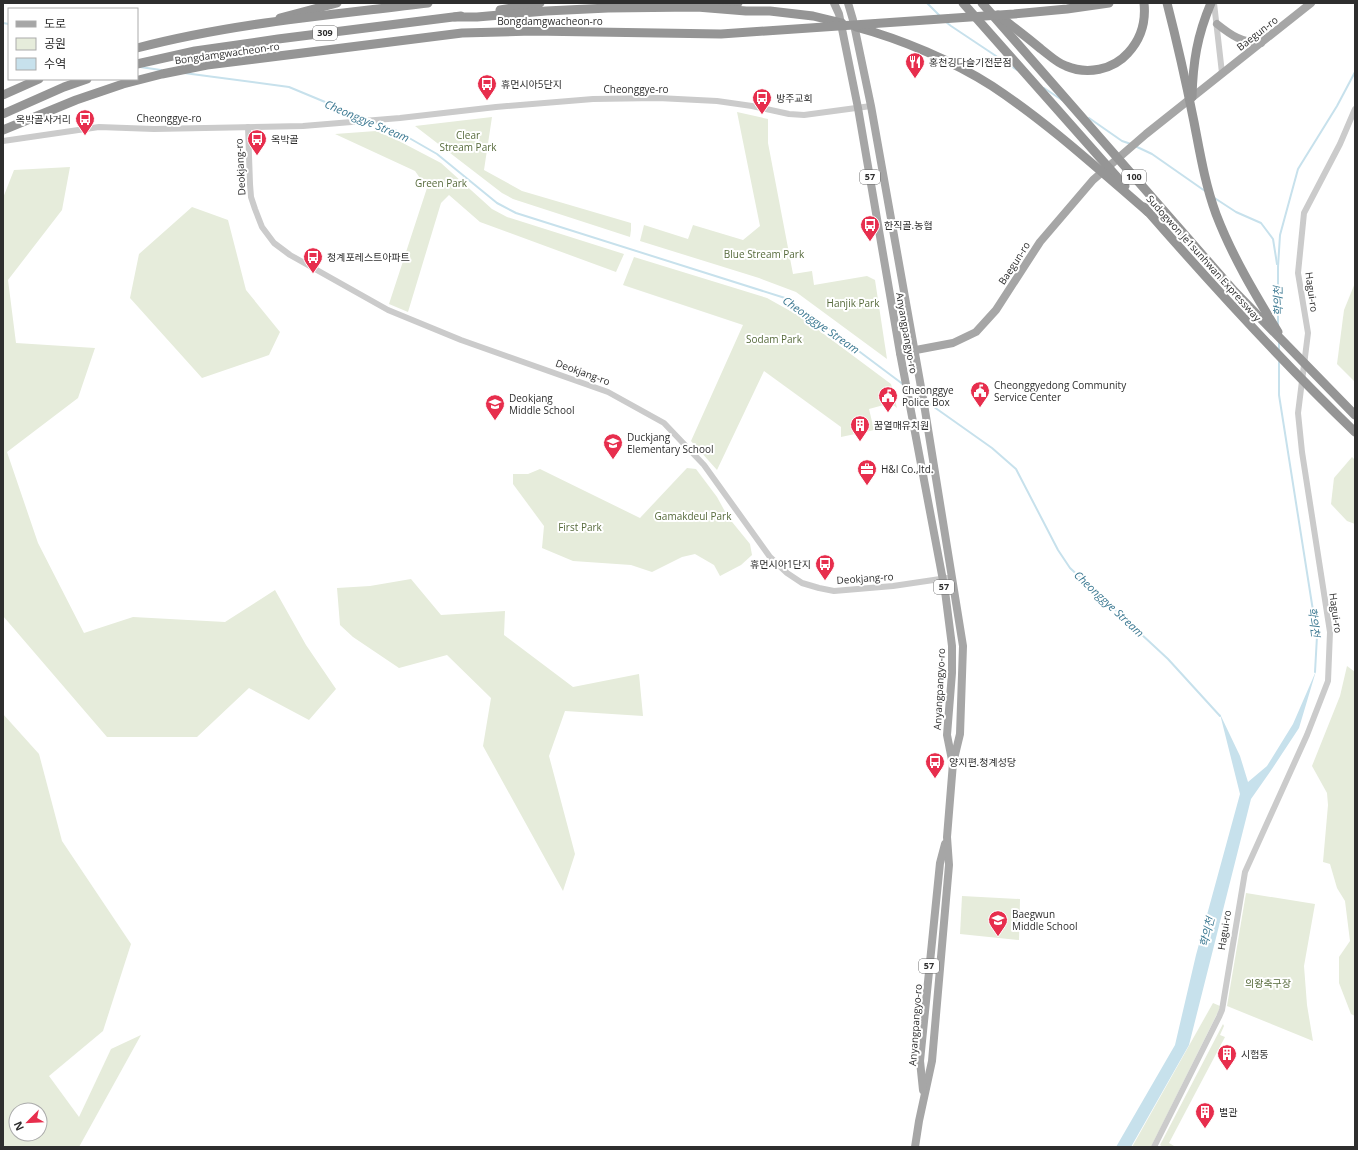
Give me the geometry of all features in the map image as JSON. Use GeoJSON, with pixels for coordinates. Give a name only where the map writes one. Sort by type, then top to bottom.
{"type":"FeatureCollection","features":[{"type":"Feature","properties":{"kind":"highway"},"geometry":{"type":"LineString","coordinates":[[255,25],[298,12],[337,3]]}},
{"type":"Feature","properties":{"kind":"highway","name":"309"},"geometry":{"type":"LineString","coordinates":[[138,48],[182,37],[255,25],[428,3]]}},
{"type":"Feature","properties":{"kind":"highway","name":"Bongdamgwacheon-ro"},"geometry":{"type":"LineString","coordinates":[[138,64],[195,52],[278,39],[455,17],[540,3]]}},
{"type":"Feature","properties":{"kind":"highway"},"geometry":{"type":"LineString","coordinates":[[455,17],[477,17],[546,11],[608,8],[697,7],[738,3]]}},
{"type":"Feature","properties":{"kind":"highway","name":"Sudogwon Je1sunhwan Expressway"},"geometry":{"type":"LineString","coordinates":[[963,3],[1222,296],[1318,397],[1355,432]]}},
{"type":"Feature","properties":{"kind":"highway"},"geometry":{"type":"LineString","coordinates":[[983,3],[1052,58],[1066,66],[1081,70],[1094,71],[1112,66],[1126,56],[1136,45],[1142,31],[1145,13],[1144,3]]}},
{"type":"Feature","properties":{"kind":"highway","name":"Sudogwon Je1sunhwan Expressway"},"geometry":{"type":"LineString","coordinates":[[983,3],[1234,291],[1355,415]]}},
{"type":"Feature","properties":{"kind":"highway","name":"Bongdamgwacheon-ro"},"geometry":{"type":"LineString","coordinates":[[3,130],[76,100],[123,84],[162,74],[207,65],[462,33],[532,31],[721,34],[1014,14],[1109,3]]}},
{"type":"Feature","properties":{"kind":"highway"},"geometry":{"type":"LineString","coordinates":[[1167,3],[1192,112],[1206,184],[1216,213],[1229,245],[1246,279],[1289,349]]}},
{"type":"Feature","properties":{"kind":"highway"},"geometry":{"type":"LineString","coordinates":[[1192,112],[1195,51],[1202,24],[1211,3]]}},
{"type":"Feature","properties":{"kind":"highway"},"geometry":{"type":"LineString","coordinates":[[697,7],[746,11],[770,11],[813,16],[859,28],[902,42],[946,61],[991,86],[1020,105],[1058,134],[1148,212]]}},
{"type":"Feature","properties":{"kind":"highway"},"geometry":{"type":"LineString","coordinates":[[3,95],[37,80]]}},
{"type":"Feature","properties":{"kind":"highway"},"geometry":{"type":"LineString","coordinates":[[3,114],[64,87],[84,80]]}},
{"type":"Feature","properties":{"kind":"main road","name":"Anyangpangyo-ro"},"geometry":{"type":"LineString","coordinates":[[834,3],[838,14],[858,108],[900,353],[945,591],[952,646],[952,673],[947,735],[953,763]]}},
{"type":"Feature","properties":{"kind":"main road","name":"Anyangpangyo-ro"},"geometry":{"type":"LineString","coordinates":[[848,3],[871,106],[928,423],[963,646],[960,734],[953,763],[947,837],[949,865],[932,1061],[915,1147]]}},
{"type":"Feature","properties":{"kind":"main road","name":"Baegun-ro"},"geometry":{"type":"LineString","coordinates":[[900,353],[953,343],[976,332],[996,310],[1040,242],[1092,180],[1222,73],[1311,3]]}},
{"type":"Feature","properties":{"kind":"main road"},"geometry":{"type":"LineString","coordinates":[[1216,24],[1232,36],[1242,40],[1261,43]]}},
{"type":"Feature","properties":{"kind":"main road","name":"Anyangpangyo-ro"},"geometry":{"type":"LineString","coordinates":[[924,1097],[920,1061],[940,863],[947,837]]}},
{"type":"Feature","properties":{"kind":"street"},"geometry":{"type":"LineString","coordinates":[[1214,3],[1222,73]]}},
{"type":"Feature","properties":{"kind":"street","name":"Cheonggye-ro"},"geometry":{"type":"LineString","coordinates":[[3,141],[99,127],[154,129],[303,126],[593,99],[658,98],[717,101],[752,106],[789,114],[804,115],[871,106]]}},
{"type":"Feature","properties":{"kind":"street","name":"Hagui-ro"},"geometry":{"type":"LineString","coordinates":[[1154,1147],[1222,1010],[1245,872],[1307,735],[1328,681],[1330,632],[1302,452],[1298,413],[1308,334],[1298,273],[1304,213],[1340,144],[1355,110]]}},
{"type":"Feature","properties":{"kind":"street","name":"Deokjang-ro"},"geometry":{"type":"LineString","coordinates":[[248,127],[251,197],[262,226],[274,243],[290,256],[388,310],[461,340],[608,392],[664,422],[704,465],[770,557],[787,573],[802,583],[818,588],[834,590],[893,586],[952,577]]}},
{"type":"Feature","properties":{"kind":"green space","name":"Blue Stream Park"},"geometry":{"type":"Polygon","coordinates":[[[737,112],[768,119],[768,143],[793,274],[812,271],[814,285],[867,276],[875,280],[887,359],[796,292],[759,278],[640,241],[644,225],[688,239],[693,225],[743,240],[760,226],[737,112]]]}},
{"type":"Feature","properties":{"kind":"green space","name":"Clear Stream Park"},"geometry":{"type":"Polygon","coordinates":[[[492,117],[484,170],[522,191],[631,223],[630,237],[513,199],[502,193],[415,126],[492,117]]]}},
{"type":"Feature","properties":{"kind":"green space","name":"Green Park"},"geometry":{"type":"Polygon","coordinates":[[[376,131],[397,140],[441,163],[492,209],[507,217],[624,254],[616,272],[480,222],[449,195],[441,203],[408,312],[389,304],[427,188],[415,171],[335,134],[376,131]]]}},
{"type":"Feature","properties":{"kind":"green space"},"geometry":{"type":"Polygon","coordinates":[[[70,167],[62,210],[8,280],[16,343],[95,348],[78,398],[7,452],[38,543],[84,633],[133,617],[225,622],[275,590],[306,645],[336,689],[309,720],[249,688],[197,737],[107,737],[3,616],[3,198],[14,170],[70,167]]]}},
{"type":"Feature","properties":{"kind":"green space"},"geometry":{"type":"Polygon","coordinates":[[[192,207],[228,220],[246,290],[280,332],[269,355],[202,378],[130,298],[139,254],[192,207]]]}},
{"type":"Feature","properties":{"kind":"green space","name":"Sodam Park"},"geometry":{"type":"Polygon","coordinates":[[[634,257],[767,298],[801,317],[891,384],[897,408],[891,403],[869,409],[874,430],[841,437],[841,427],[764,371],[717,470],[691,441],[743,325],[623,285],[634,257]]]}},
{"type":"Feature","properties":{"kind":"green space"},"geometry":{"type":"Polygon","coordinates":[[[1355,283],[1355,382],[1337,364],[1344,310],[1355,283]]]}},
{"type":"Feature","properties":{"kind":"green space"},"geometry":{"type":"Polygon","coordinates":[[[1352,457],[1355,460],[1355,524],[1347,521],[1331,504],[1334,478],[1352,457]]]}},
{"type":"Feature","properties":{"kind":"green space","name":"First Park"},"geometry":{"type":"Polygon","coordinates":[[[687,468],[696,469],[717,497],[728,517],[750,544],[752,555],[741,565],[720,576],[714,565],[695,554],[682,557],[652,572],[631,565],[573,561],[542,548],[544,526],[513,484],[513,474],[528,474],[540,469],[640,518],[687,468]]]}},
{"type":"Feature","properties":{"kind":"green space"},"geometry":{"type":"Polygon","coordinates":[[[411,579],[441,615],[505,611],[504,635],[573,687],[639,674],[643,716],[565,711],[549,756],[575,854],[563,891],[483,746],[491,698],[447,655],[399,668],[353,637],[340,625],[337,588],[370,586],[411,579]]]}},
{"type":"Feature","properties":{"kind":"green space"},"geometry":{"type":"Polygon","coordinates":[[[1347,666],[1355,672],[1355,1016],[1351,1014],[1339,983],[1339,957],[1350,941],[1345,901],[1337,888],[1330,864],[1323,862],[1328,805],[1327,793],[1312,766],[1340,696],[1347,666]]]}},
{"type":"Feature","properties":{"kind":"green space"},"geometry":{"type":"Polygon","coordinates":[[[3,714],[39,754],[62,841],[131,944],[103,1031],[49,1076],[79,1117],[111,1049],[141,1035],[79,1147],[3,1147],[3,714]]]}},
{"type":"Feature","properties":{"kind":"green space","name":"의왕축구장"},"geometry":{"type":"Polygon","coordinates":[[[1246,893],[1315,904],[1304,966],[1307,1005],[1313,1041],[1227,1006],[1246,893]]]}},
{"type":"Feature","properties":{"kind":"green space"},"geometry":{"type":"Polygon","coordinates":[[[962,896],[1020,899],[1019,940],[960,934],[962,896]]]}},
{"type":"Feature","properties":{"kind":"green space"},"geometry":{"type":"Polygon","coordinates":[[[1213,1003],[1220,1006],[1219,1010],[1151,1147],[1132,1147],[1213,1003]]]}},
{"type":"Feature","properties":{"kind":"green space"},"geometry":{"type":"Polygon","coordinates":[[[1223,1024],[1224,1026],[1220,1035],[1225,1037],[1169,1143],[1174,1147],[1163,1147],[1160,1145],[1223,1024]]]}},
{"type":"Feature","properties":{"kind":"water","name":"학의천"},"geometry":{"type":"Polygon","coordinates":[[[1316,671],[1299,728],[1251,799],[1189,1045],[1131,1147],[1116,1147],[1175,1045],[1196,955],[1240,794],[1220,714],[1240,756],[1248,782],[1267,766],[1293,724],[1316,671]]]}},
{"type":"Feature","properties":{"kind":"waterway"},"geometry":{"type":"LineString","coordinates":[[927,3],[940,16]]}},
{"type":"Feature","properties":{"kind":"waterway"},"geometry":{"type":"LineString","coordinates":[[946,22],[1017,70]]}},
{"type":"Feature","properties":{"kind":"waterway","name":"Cheonggye Stream"},"geometry":{"type":"LineString","coordinates":[[3,23],[8,24]]}},
{"type":"Feature","properties":{"kind":"waterway","name":"Cheonggye Stream"},"geometry":{"type":"LineString","coordinates":[[140,67],[161,70]]}},
{"type":"Feature","properties":{"kind":"waterway","name":"학의천"},"geometry":{"type":"LineString","coordinates":[[1278,325],[1278,267],[1280,235],[1298,169],[1337,106],[1355,72]]}},
{"type":"Feature","properties":{"kind":"waterway","name":"Cheonggye Stream"},"geometry":{"type":"LineString","coordinates":[[184,73],[289,87],[366,119]]}},
{"type":"Feature","properties":{"kind":"waterway"},"geometry":{"type":"LineString","coordinates":[[1044,88],[1062,100]]}},
{"type":"Feature","properties":{"kind":"waterway"},"geometry":{"type":"LineString","coordinates":[[1089,118],[1122,141],[1131,144]]}},
{"type":"Feature","properties":{"kind":"waterway","name":"Cheonggye Stream"},"geometry":{"type":"LineString","coordinates":[[376,123],[397,131],[437,154],[497,203],[516,213],[785,298],[808,313],[904,385]]}},
{"type":"Feature","properties":{"kind":"waterway"},"geometry":{"type":"LineString","coordinates":[[1135,146],[1152,154],[1205,191]]}},
{"type":"Feature","properties":{"kind":"waterway"},"geometry":{"type":"LineString","coordinates":[[1213,197],[1236,212],[1261,223],[1273,239],[1277,264]]}},
{"type":"Feature","properties":{"kind":"waterway","name":"학의천"},"geometry":{"type":"LineString","coordinates":[[1279,341],[1279,351]]}},
{"type":"Feature","properties":{"kind":"waterway","name":"학의천"},"geometry":{"type":"LineString","coordinates":[[1279,359],[1279,395],[1317,636],[1315,672]]}},
{"type":"Feature","properties":{"kind":"waterway","name":"Cheonggye Stream"},"geometry":{"type":"LineString","coordinates":[[911,390],[920,397]]}},
{"type":"Feature","properties":{"kind":"waterway","name":"Cheonggye Stream"},"geometry":{"type":"LineString","coordinates":[[927,402],[992,448],[1016,469],[1058,550],[1070,568],[1168,659],[1220,716]]}},
{"type":"Feature","properties":{"kind":"place","name":"홍천깅다슬기전문점"},"geometry":{"type":"Point","coordinates":[915,79]}},
{"type":"Feature","properties":{"kind":"place","name":"휴먼시아5단지"},"geometry":{"type":"Point","coordinates":[487,101]}},
{"type":"Feature","properties":{"kind":"place","name":"방주교회"},"geometry":{"type":"Point","coordinates":[762,115]}},
{"type":"Feature","properties":{"kind":"place","name":"옥박골사거리"},"geometry":{"type":"Point","coordinates":[85,136]}},
{"type":"Feature","properties":{"kind":"place","name":"옥박골"},"geometry":{"type":"Point","coordinates":[257,156]}},
{"type":"Feature","properties":{"kind":"place","name":"한직골.농협"},"geometry":{"type":"Point","coordinates":[870,242]}},
{"type":"Feature","properties":{"kind":"place","name":"청계포레스트아파트"},"geometry":{"type":"Point","coordinates":[313,274]}},
{"type":"Feature","properties":{"kind":"place","name":"Cheonggyedong Community Service Center"},"geometry":{"type":"Point","coordinates":[980,408]}},
{"type":"Feature","properties":{"kind":"place","name":"Cheonggye Police Box"},"geometry":{"type":"Point","coordinates":[888,413]}},
{"type":"Feature","properties":{"kind":"place","name":"Deokjang Middle School"},"geometry":{"type":"Point","coordinates":[495,421]}},
{"type":"Feature","properties":{"kind":"place","name":"꿈열매유치원"},"geometry":{"type":"Point","coordinates":[860,442]}},
{"type":"Feature","properties":{"kind":"place","name":"Duckjang Elementary School"},"geometry":{"type":"Point","coordinates":[613,460]}},
{"type":"Feature","properties":{"kind":"place","name":"H&I Co.,ltd."},"geometry":{"type":"Point","coordinates":[867,486]}},
{"type":"Feature","properties":{"kind":"place","name":"휴먼시아1단지"},"geometry":{"type":"Point","coordinates":[825,581]}},
{"type":"Feature","properties":{"kind":"place","name":"양지편.청계성당"},"geometry":{"type":"Point","coordinates":[935,779]}},
{"type":"Feature","properties":{"kind":"place","name":"Baegwun Middle School"},"geometry":{"type":"Point","coordinates":[998,937]}},
{"type":"Feature","properties":{"kind":"place","name":"시험동"},"geometry":{"type":"Point","coordinates":[1227,1071]}},
{"type":"Feature","properties":{"kind":"place","name":"별관"},"geometry":{"type":"Point","coordinates":[1205,1129]}},
{"type":"Feature","properties":{"kind":"park label","name":"Hanjik Park"},"geometry":{"type":"Point","coordinates":[853,303]}},
{"type":"Feature","properties":{"kind":"park label","name":"Gamakdeul Park"},"geometry":{"type":"Point","coordinates":[693,516]}}]}
